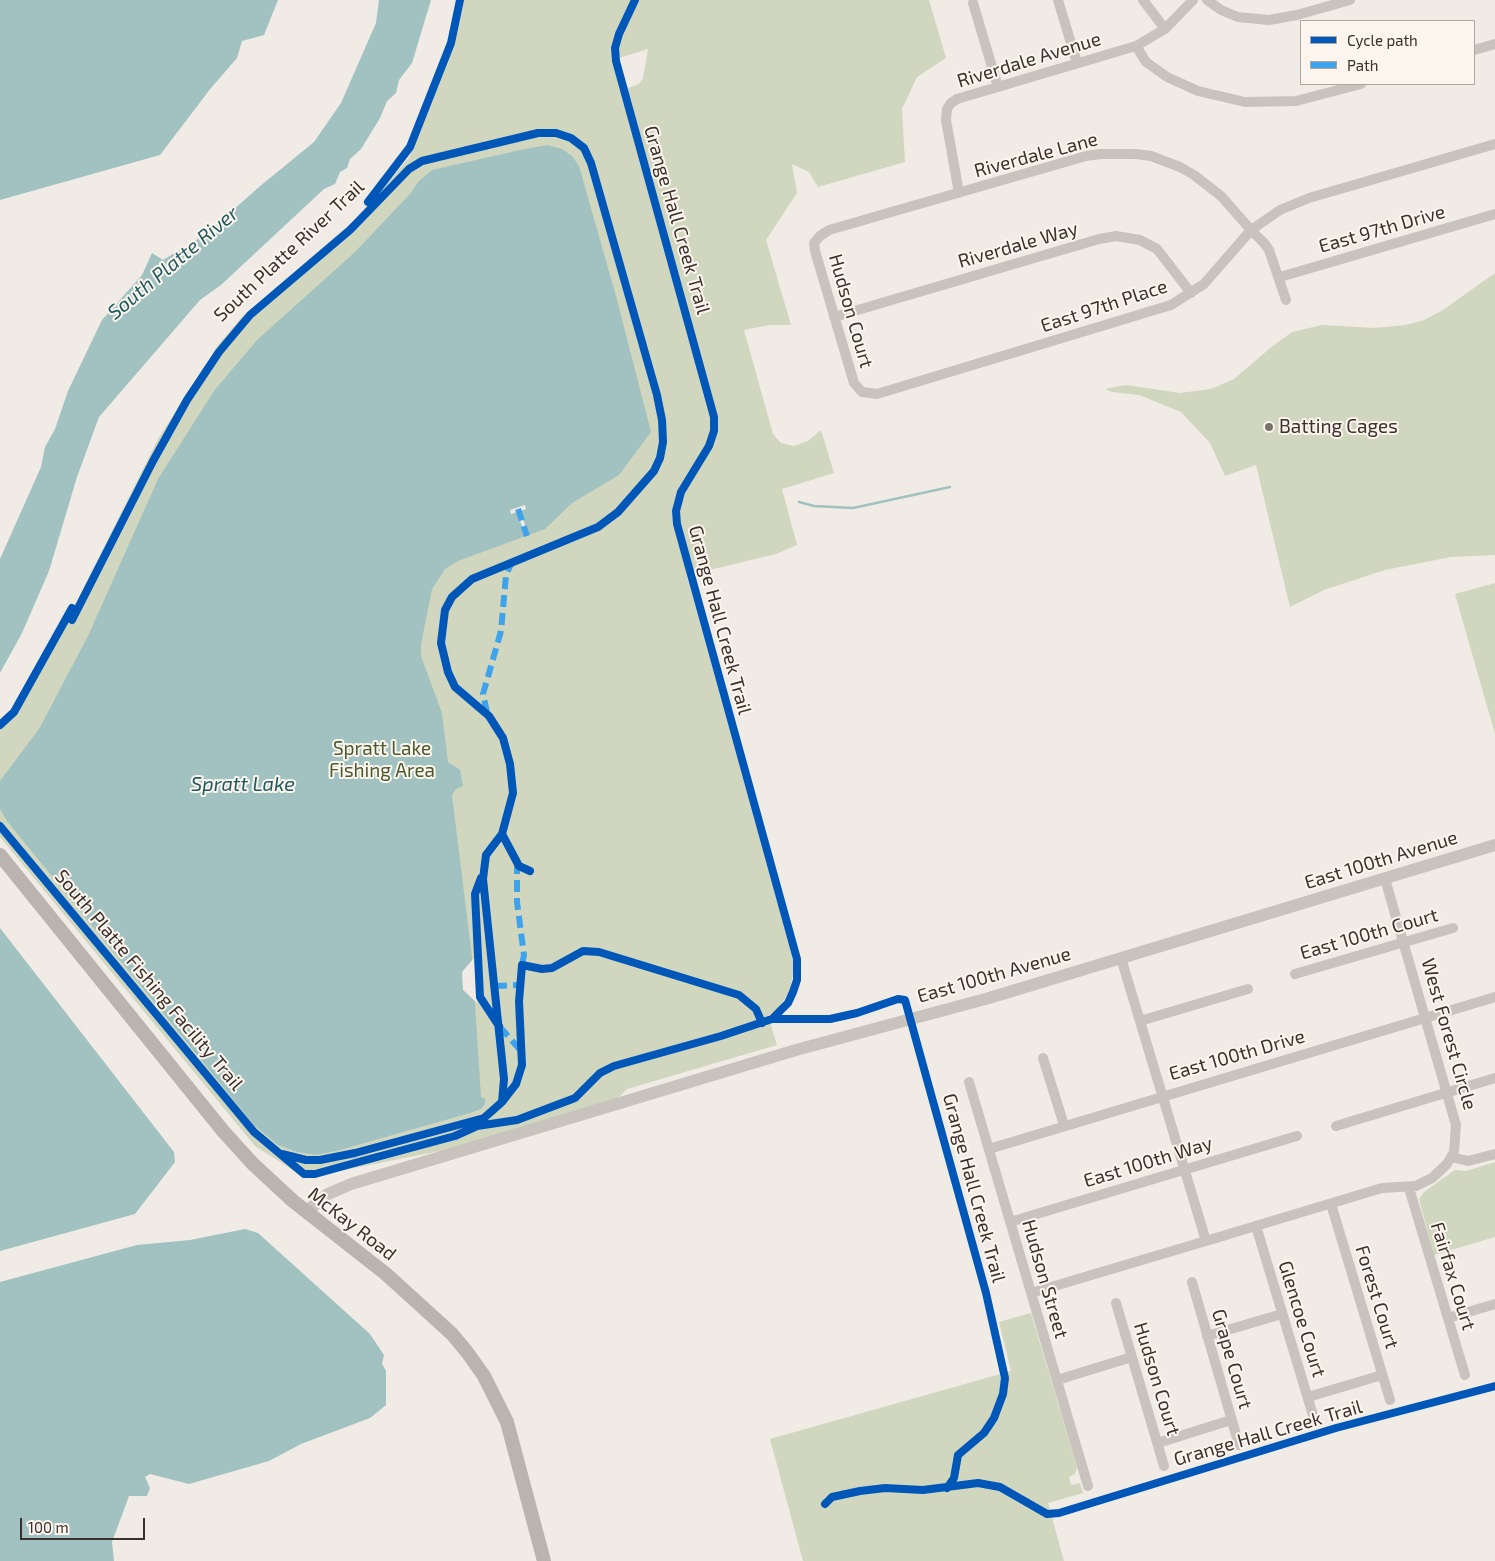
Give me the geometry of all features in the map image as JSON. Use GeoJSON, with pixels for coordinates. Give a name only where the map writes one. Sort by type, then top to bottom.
{"type":"FeatureCollection","features":[{"type":"Feature","properties":{"kind":"main road","name":"McKay Road"},"geometry":{"type":"LineString","coordinates":[[0,855],[223,1131],[253,1164],[306,1212],[386,1274],[452,1334],[468,1352],[484,1376],[507,1422],[544,1561]]}},
{"type":"Feature","properties":{"kind":"street"},"geometry":{"type":"LineString","coordinates":[[1058,0],[1077,63]]}},
{"type":"Feature","properties":{"kind":"street"},"geometry":{"type":"LineString","coordinates":[[1143,0],[1165,29]]}},
{"type":"Feature","properties":{"kind":"street","name":"Riverdale Avenue"},"geometry":{"type":"LineString","coordinates":[[959,193],[946,120],[947,109],[958,99],[1136,46],[1165,29],[1193,0]]}},
{"type":"Feature","properties":{"kind":"street"},"geometry":{"type":"LineString","coordinates":[[1207,0],[1221,10],[1238,17],[1269,20],[1297,15],[1350,0]]}},
{"type":"Feature","properties":{"kind":"street"},"geometry":{"type":"LineString","coordinates":[[973,3],[998,87]]}},
{"type":"Feature","properties":{"kind":"street"},"geometry":{"type":"LineString","coordinates":[[1475,50],[1495,44]]}},
{"type":"Feature","properties":{"kind":"street"},"geometry":{"type":"LineString","coordinates":[[1136,46],[1146,62],[1168,77],[1198,91],[1245,102],[1296,102],[1358,85]]}},
{"type":"Feature","properties":{"kind":"street","name":"East 97th Place"},"geometry":{"type":"LineString","coordinates":[[865,393],[877,394],[1151,312],[1192,293],[1211,278],[1251,230],[1280,210],[1309,198],[1495,144]]}},
{"type":"Feature","properties":{"kind":"street","name":"Riverdale Lane"},"geometry":{"type":"LineString","coordinates":[[820,236],[830,230],[1086,156],[1136,154],[1171,163],[1194,174],[1221,196],[1269,250],[1280,277],[1286,300]]}},
{"type":"Feature","properties":{"kind":"street","name":"East 97th Drive"},"geometry":{"type":"LineString","coordinates":[[1280,277],[1495,214]]}},
{"type":"Feature","properties":{"kind":"street","name":"Hudson Court"},"geometry":{"type":"LineString","coordinates":[[820,236],[814,244],[815,251],[854,383],[865,393]]}},
{"type":"Feature","properties":{"kind":"street","name":"Riverdale Way"},"geometry":{"type":"LineString","coordinates":[[834,317],[1099,239],[1116,236],[1140,240],[1157,248],[1192,293]]}},
{"type":"Feature","properties":{"kind":"street","name":"East 100th Avenue"},"geometry":{"type":"LineString","coordinates":[[306,1212],[328,1194],[350,1184],[796,1050],[989,998],[1495,845]]}},
{"type":"Feature","properties":{"kind":"street","name":"West Forest Circle"},"geometry":{"type":"LineString","coordinates":[[1385,878],[1427,1017],[1456,1125],[1455,1145],[1451,1158]]}},
{"type":"Feature","properties":{"kind":"street","name":"East 100th Court"},"geometry":{"type":"LineString","coordinates":[[1295,974],[1453,928]]}},
{"type":"Feature","properties":{"kind":"street"},"geometry":{"type":"LineString","coordinates":[[1121,958],[1206,1241]]}},
{"type":"Feature","properties":{"kind":"street"},"geometry":{"type":"LineString","coordinates":[[1140,1021],[1248,989]]}},
{"type":"Feature","properties":{"kind":"street","name":"East 100th Drive"},"geometry":{"type":"LineString","coordinates":[[988,1149],[1162,1095],[1495,997]]}},
{"type":"Feature","properties":{"kind":"street"},"geometry":{"type":"LineString","coordinates":[[1044,1058],[1064,1125]]}},
{"type":"Feature","properties":{"kind":"street"},"geometry":{"type":"LineString","coordinates":[[1336,1126],[1495,1078]]}},
{"type":"Feature","properties":{"kind":"street","name":"Hudson Street"},"geometry":{"type":"LineString","coordinates":[[969,1082],[1088,1486]]}},
{"type":"Feature","properties":{"kind":"street","name":"East 100th Way"},"geometry":{"type":"LineString","coordinates":[[1010,1222],[1297,1136]]}},
{"type":"Feature","properties":{"kind":"street"},"geometry":{"type":"LineString","coordinates":[[1031,1293],[1382,1188],[1409,1188],[1432,1178],[1451,1158],[1468,1161],[1495,1154]]}},
{"type":"Feature","properties":{"kind":"street","name":"Fairfax Court"},"geometry":{"type":"LineString","coordinates":[[1409,1188],[1465,1375]]}},
{"type":"Feature","properties":{"kind":"street","name":"Forest Court"},"geometry":{"type":"LineString","coordinates":[[1331,1204],[1390,1400]]}},
{"type":"Feature","properties":{"kind":"street","name":"Glencoe Court"},"geometry":{"type":"LineString","coordinates":[[1256,1226],[1315,1422]]}},
{"type":"Feature","properties":{"kind":"street","name":"Grape Court"},"geometry":{"type":"LineString","coordinates":[[1192,1282],[1239,1445]]}},
{"type":"Feature","properties":{"kind":"street","name":"Hudson Court"},"geometry":{"type":"LineString","coordinates":[[1116,1303],[1164,1466]]}},
{"type":"Feature","properties":{"kind":"street"},"geometry":{"type":"LineString","coordinates":[[1448,1318],[1495,1304]]}},
{"type":"Feature","properties":{"kind":"street"},"geometry":{"type":"LineString","coordinates":[[1207,1336],[1282,1314]]}},
{"type":"Feature","properties":{"kind":"street"},"geometry":{"type":"LineString","coordinates":[[1057,1380],[1132,1357]]}},
{"type":"Feature","properties":{"kind":"street"},"geometry":{"type":"LineString","coordinates":[[1308,1397],[1382,1375]]}},
{"type":"Feature","properties":{"kind":"street"},"geometry":{"type":"LineString","coordinates":[[1158,1443],[1231,1420]]}},
{"type":"Feature","properties":{"kind":"green space","name":"Spratt Lake Fishing Area"},"geometry":{"type":"Polygon","coordinates":[[[464,0],[929,0],[946,58],[917,77],[902,109],[905,162],[818,187],[809,172],[792,164],[797,193],[766,240],[791,325],[769,325],[744,330],[773,434],[781,443],[794,446],[808,441],[821,430],[834,473],[782,489],[797,545],[776,554],[705,571],[686,573],[792,955],[794,967],[790,990],[778,1009],[768,1016],[777,1045],[627,1089],[617,1099],[445,1150],[319,1175],[302,1176],[255,1146],[0,837],[0,729],[17,712],[66,623],[158,439],[218,345],[242,317],[366,210],[410,156],[454,45],[464,0]],[[648,49],[612,60],[620,91],[639,84],[643,78],[648,49]]]}},
{"type":"Feature","properties":{"kind":"green space"},"geometry":{"type":"Polygon","coordinates":[[[1495,273],[1495,555],[1451,557],[1385,570],[1324,590],[1290,607],[1256,465],[1225,476],[1210,443],[1181,412],[1139,395],[1112,392],[1105,389],[1126,385],[1180,393],[1211,389],[1234,379],[1292,332],[1322,325],[1374,328],[1406,325],[1424,320],[1443,310],[1495,273]]]}},
{"type":"Feature","properties":{"kind":"green space"},"geometry":{"type":"Polygon","coordinates":[[[1495,583],[1495,734],[1455,594],[1495,583]]]}},
{"type":"Feature","properties":{"kind":"green space"},"geometry":{"type":"Polygon","coordinates":[[[1495,1162],[1495,1237],[1434,1255],[1419,1199],[1424,1192],[1455,1170],[1466,1171],[1495,1162]]]}},
{"type":"Feature","properties":{"kind":"green space"},"geometry":{"type":"Polygon","coordinates":[[[1031,1313],[1077,1467],[1075,1474],[1069,1477],[1071,1485],[1080,1483],[1083,1493],[1048,1503],[1064,1561],[803,1561],[770,1439],[1011,1371],[999,1322],[1031,1313]]]}},
{"type":"Feature","properties":{"kind":"water"},"geometry":{"type":"Polygon","coordinates":[[[0,0],[278,0],[264,35],[242,41],[237,58],[211,88],[160,155],[0,200],[0,0]]]}},
{"type":"Feature","properties":{"kind":"water","name":"South Platte River"},"geometry":{"type":"Polygon","coordinates":[[[379,0],[431,0],[412,63],[399,80],[396,93],[387,101],[380,118],[361,149],[350,159],[347,168],[340,172],[335,184],[324,189],[221,285],[200,300],[99,417],[77,477],[49,571],[22,633],[0,673],[0,559],[41,467],[45,447],[55,429],[68,391],[102,320],[142,275],[152,253],[163,260],[206,234],[314,142],[341,103],[376,23],[379,0]]]}},
{"type":"Feature","properties":{"kind":"water","name":"Spratt Lake"},"geometry":{"type":"Polygon","coordinates":[[[547,145],[562,149],[572,156],[579,166],[616,296],[651,432],[619,475],[572,503],[545,529],[458,561],[445,569],[432,589],[421,644],[421,656],[442,713],[448,762],[460,770],[463,786],[456,789],[452,795],[472,957],[481,1097],[485,1099],[485,1104],[481,1109],[470,1113],[340,1150],[317,1155],[297,1152],[278,1145],[254,1125],[7,821],[0,809],[0,781],[39,729],[88,636],[158,479],[214,391],[257,340],[355,252],[410,194],[419,181],[432,170],[547,145]]]}},
{"type":"Feature","properties":{"kind":"water"},"geometry":{"type":"Polygon","coordinates":[[[0,928],[174,1152],[175,1162],[135,1214],[0,1251],[0,928]]]}},
{"type":"Feature","properties":{"kind":"water"},"geometry":{"type":"Polygon","coordinates":[[[245,1229],[258,1233],[370,1334],[384,1355],[382,1364],[386,1371],[386,1405],[370,1418],[301,1444],[269,1461],[189,1484],[150,1474],[145,1477],[150,1488],[147,1496],[129,1496],[112,1542],[114,1561],[0,1561],[0,1282],[137,1245],[190,1240],[245,1229]]]}},
{"type":"Feature","properties":{"kind":"pier"},"geometry":{"type":"Polygon","coordinates":[[[525,505],[526,509],[520,511],[528,533],[525,535],[517,512],[511,514],[510,510],[525,505]]]}},
{"type":"Feature","properties":{"kind":"pier"},"geometry":{"type":"Polygon","coordinates":[[[474,958],[477,1003],[463,990],[462,972],[474,958]]]}},
{"type":"Feature","properties":{"kind":"waterway"},"geometry":{"type":"LineString","coordinates":[[799,502],[814,506],[853,508],[950,487]]}},
{"type":"Feature","properties":{"kind":"marked path"},"geometry":{"type":"LineString","coordinates":[[518,509],[527,536]]}},
{"type":"Feature","properties":{"kind":"marked path"},"geometry":{"type":"LineString","coordinates":[[487,712],[483,694],[501,631],[506,575],[512,562]]}},
{"type":"Feature","properties":{"kind":"marked path"},"geometry":{"type":"LineString","coordinates":[[517,862],[517,902],[524,955],[522,965]]}},
{"type":"Feature","properties":{"kind":"marked path"},"geometry":{"type":"LineString","coordinates":[[495,986],[519,985]]}},
{"type":"Feature","properties":{"kind":"marked path"},"geometry":{"type":"LineString","coordinates":[[500,1027],[521,1051]]}},
{"type":"Feature","properties":{"kind":"cycle path","name":"South Platte River Trail"},"geometry":{"type":"LineString","coordinates":[[368,202],[410,147],[451,43],[460,0]]}},
{"type":"Feature","properties":{"kind":"cycle path","name":"Grange Hall Creek Trail"},"geometry":{"type":"LineString","coordinates":[[635,0],[619,34],[615,48],[616,61],[714,417],[714,431],[709,446],[681,492],[676,511],[677,524],[797,959],[797,980],[793,992],[788,1003],[772,1019]]}},
{"type":"Feature","properties":{"kind":"cycle path","name":"South Platte River Trail"},"geometry":{"type":"LineString","coordinates":[[72,620],[153,461],[187,400],[219,352],[250,315],[350,230],[409,169],[422,161],[538,133],[556,133],[571,138],[584,148],[591,163],[657,395],[662,420],[663,442],[660,458],[654,471],[618,512],[598,527],[472,579],[452,597],[445,610],[441,643],[448,672],[455,687],[489,716],[503,738],[510,764],[513,793],[502,834],[519,866],[530,871]]}},
{"type":"Feature","properties":{"kind":"cycle path"},"geometry":{"type":"LineString","coordinates":[[0,725],[14,712],[72,608]]}},
{"type":"Feature","properties":{"kind":"cycle path","name":"South Platte Fishing Facility Trail"},"geometry":{"type":"LineString","coordinates":[[0,826],[254,1132],[304,1174],[315,1174],[455,1136],[477,1126],[517,1120],[575,1098],[600,1073],[614,1066],[721,1036],[772,1019],[830,1019],[857,1013],[898,999],[905,1000],[986,1293],[1005,1378],[1003,1394],[994,1418],[984,1433],[958,1455],[954,1478],[947,1488]]}},
{"type":"Feature","properties":{"kind":"cycle path"},"geometry":{"type":"LineString","coordinates":[[282,1154],[306,1160],[320,1160],[355,1153],[484,1118],[502,1102],[504,1079],[483,879],[486,855],[502,834]]}},
{"type":"Feature","properties":{"kind":"cycle path"},"geometry":{"type":"LineString","coordinates":[[481,878],[475,894],[480,997],[499,1026]]}},
{"type":"Feature","properties":{"kind":"cycle path"},"geometry":{"type":"LineString","coordinates":[[502,1102],[516,1084],[522,1065],[519,1001],[522,965],[542,969],[552,968],[583,951],[599,952],[739,995],[756,1009],[762,1023]]}},
{"type":"Feature","properties":{"kind":"cycle path","name":"Grange Hall Creek Trail"},"geometry":{"type":"LineString","coordinates":[[825,1504],[832,1497],[860,1491],[885,1488],[923,1490],[978,1483],[1000,1487],[1047,1514],[1059,1513],[1336,1428],[1495,1386]]}},
{"type":"Feature","properties":{"kind":"place","name":"Batting Cages"},"geometry":{"type":"Point","coordinates":[1269,427]}}]}
